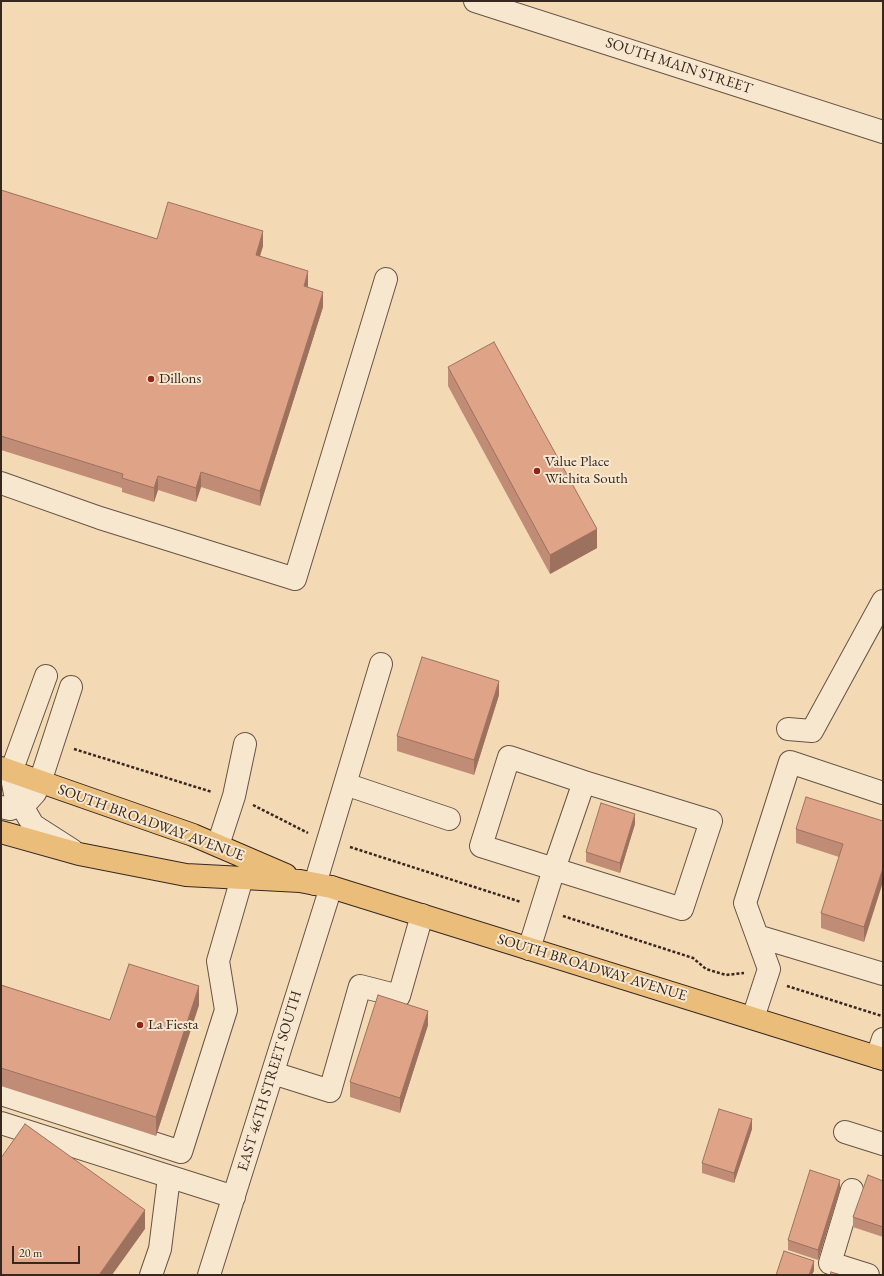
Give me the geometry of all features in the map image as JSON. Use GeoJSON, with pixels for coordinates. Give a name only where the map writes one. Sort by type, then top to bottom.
{"type":"FeatureCollection","features":[{"type":"Feature","properties":{"kind":"main road","name":"SOUTH BROADWAY AVENUE"},"geometry":{"type":"LineString","coordinates":[[6,770],[193,834],[315,884],[422,915],[753,1018],[881,1052]]}},
{"type":"Feature","properties":{"kind":"main road","name":"SOUTH BROADWAY AVENUE"},"geometry":{"type":"LineString","coordinates":[[1,832],[79,854],[186,875],[315,884]]}},
{"type":"Feature","properties":{"kind":"street","name":"SOUTH MAIN STREET"},"geometry":{"type":"LineString","coordinates":[[476,1],[883,132]]}},
{"type":"Feature","properties":{"kind":"street"},"geometry":{"type":"LineString","coordinates":[[1,483],[100,518],[295,579],[386,279]]}},
{"type":"Feature","properties":{"kind":"street"},"geometry":{"type":"LineString","coordinates":[[788,729],[812,731],[883,601]]}},
{"type":"Feature","properties":{"kind":"street","name":"EAST 46TH STREET SOUTH"},"geometry":{"type":"LineString","coordinates":[[209,1275],[273,1073],[315,884],[380,664]]}},
{"type":"Feature","properties":{"kind":"street"},"geometry":{"type":"LineString","coordinates":[[11,806],[15,794],[6,770],[46,676]]}},
{"type":"Feature","properties":{"kind":"street"},"geometry":{"type":"LineString","coordinates":[[11,806],[25,804],[35,793],[71,687]]}},
{"type":"Feature","properties":{"kind":"street"},"geometry":{"type":"LineString","coordinates":[[218,845],[233,799],[245,744]]}},
{"type":"Feature","properties":{"kind":"street"},"geometry":{"type":"LineString","coordinates":[[509,757],[584,782],[711,821],[682,909],[481,846],[509,757]]}},
{"type":"Feature","properties":{"kind":"street"},"geometry":{"type":"LineString","coordinates":[[753,1018],[769,969],[744,903],[790,762],[883,793]]}},
{"type":"Feature","properties":{"kind":"street"},"geometry":{"type":"LineString","coordinates":[[528,949],[584,782]]}},
{"type":"Feature","properties":{"kind":"street"},"geometry":{"type":"LineString","coordinates":[[345,784],[449,819]]}},
{"type":"Feature","properties":{"kind":"street"},"geometry":{"type":"LineString","coordinates":[[11,806],[33,825],[79,854]]}},
{"type":"Feature","properties":{"kind":"street"},"geometry":{"type":"LineString","coordinates":[[1,1094],[181,1152],[226,1010],[218,961],[242,878]]}},
{"type":"Feature","properties":{"kind":"street"},"geometry":{"type":"LineString","coordinates":[[273,1073],[330,1092],[360,986],[399,996],[422,915]]}},
{"type":"Feature","properties":{"kind":"street"},"geometry":{"type":"LineString","coordinates":[[757,936],[883,974]]}},
{"type":"Feature","properties":{"kind":"street"},"geometry":{"type":"LineString","coordinates":[[1,1123],[234,1197]]}},
{"type":"Feature","properties":{"kind":"street"},"geometry":{"type":"LineString","coordinates":[[845,1132],[883,1144]]}},
{"type":"Feature","properties":{"kind":"street"},"geometry":{"type":"LineString","coordinates":[[151,1275],[160,1249],[169,1176]]}},
{"type":"Feature","properties":{"kind":"street"},"geometry":{"type":"LineString","coordinates":[[852,1190],[828,1269],[868,1275]]}},
{"type":"Feature","properties":{"kind":"path"},"geometry":{"type":"LineString","coordinates":[[53,742],[260,807],[311,834],[693,958],[706,969],[726,975],[742,972],[883,1016]]}},
{"type":"Feature","properties":{"kind":"building","name":"Dillons"},"geometry":{"type":"Polygon","coordinates":[[[1,190],[157,239],[168,202],[263,231],[256,255],[308,271],[304,286],[323,292],[260,491],[201,472],[196,488],[158,476],[154,488],[122,478],[123,474],[1,436],[1,190]]]}},
{"type":"Feature","properties":{"kind":"building"},"geometry":{"type":"Polygon","coordinates":[[[494,342],[597,529],[550,555],[448,367],[494,342]]]}},
{"type":"Feature","properties":{"kind":"building"},"geometry":{"type":"Polygon","coordinates":[[[422,657],[499,681],[474,760],[397,736],[422,657]]]}},
{"type":"Feature","properties":{"kind":"building"},"geometry":{"type":"Polygon","coordinates":[[[806,797],[883,821],[883,868],[864,927],[821,913],[843,844],[796,829],[806,797]]]}},
{"type":"Feature","properties":{"kind":"building"},"geometry":{"type":"Polygon","coordinates":[[[601,803],[635,814],[620,863],[586,852],[601,803]]]}},
{"type":"Feature","properties":{"kind":"building"},"geometry":{"type":"Polygon","coordinates":[[[129,964],[199,986],[156,1117],[1,1068],[1,985],[110,1020],[129,964]]]}},
{"type":"Feature","properties":{"kind":"building"},"geometry":{"type":"Polygon","coordinates":[[[378,995],[428,1011],[400,1098],[350,1082],[378,995]]]}},
{"type":"Feature","properties":{"kind":"building"},"geometry":{"type":"Polygon","coordinates":[[[719,1109],[752,1119],[734,1173],[702,1163],[719,1109]]]}},
{"type":"Feature","properties":{"kind":"building"},"geometry":{"type":"Polygon","coordinates":[[[25,1124],[145,1210],[99,1275],[1,1275],[1,1158],[25,1124]]]}},
{"type":"Feature","properties":{"kind":"building"},"geometry":{"type":"Polygon","coordinates":[[[810,1170],[840,1180],[818,1250],[788,1240],[810,1170]]]}},
{"type":"Feature","properties":{"kind":"building"},"geometry":{"type":"Polygon","coordinates":[[[868,1175],[883,1181],[883,1227],[853,1217],[868,1175]]]}},
{"type":"Feature","properties":{"kind":"building"},"geometry":{"type":"Polygon","coordinates":[[[784,1251],[814,1261],[809,1275],[776,1275],[784,1251]]]}},
{"type":"Feature","properties":{"kind":"building"},"geometry":{"type":"Polygon","coordinates":[[[831,1272],[841,1275],[830,1275],[831,1272]]]}},
{"type":"Feature","properties":{"kind":"place","name":"Dillons"},"geometry":{"type":"Point","coordinates":[151,379]}},
{"type":"Feature","properties":{"kind":"place","name":"Value Place Wichita South"},"geometry":{"type":"Point","coordinates":[537,471]}},
{"type":"Feature","properties":{"kind":"place","name":"La Fiesta"},"geometry":{"type":"Point","coordinates":[140,1025]}}]}
